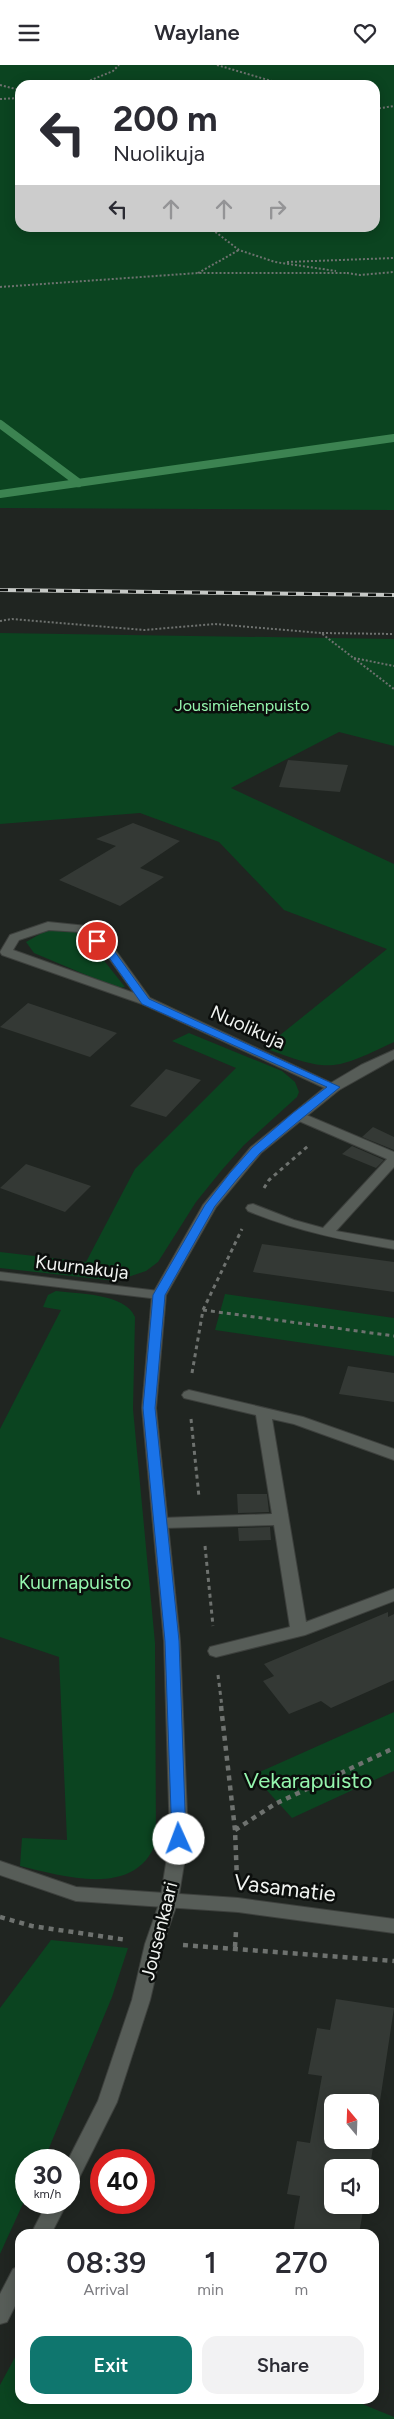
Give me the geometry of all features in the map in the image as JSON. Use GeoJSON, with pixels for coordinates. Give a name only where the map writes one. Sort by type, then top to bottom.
{"type":"FeatureCollection","features":[{"type":"Feature","properties":{"kind":"street","name":"Nuolikuja"},"geometry":{"type":"LineString","coordinates":[[146,1001],[112,954],[83,929],[48,926],[14,938],[6,952],[146,1001],[334,1087]]}},
{"type":"Feature","properties":{"kind":"street","name":"Jousenkaari"},"geometry":{"type":"LineString","coordinates":[[80,2156],[107,2102],[141,2000],[154,1944],[169,1901],[179,1839],[172,1641],[162,1523],[149,1408],[159,1295],[210,1205],[256,1151],[297,1115],[334,1087],[365,1068],[394,1054]]}},
{"type":"Feature","properties":{"kind":"street"},"geometry":{"type":"LineString","coordinates":[[297,1115],[394,1158],[326,1233]]}},
{"type":"Feature","properties":{"kind":"street"},"geometry":{"type":"LineString","coordinates":[[252,1208],[289,1223],[326,1233],[394,1245]]}},
{"type":"Feature","properties":{"kind":"street","name":"Kuurnakuja"},"geometry":{"type":"LineString","coordinates":[[0,1276],[159,1295]]}},
{"type":"Feature","properties":{"kind":"street"},"geometry":{"type":"LineString","coordinates":[[189,1395],[298,1420],[394,1455]]}},
{"type":"Feature","properties":{"kind":"street"},"geometry":{"type":"LineString","coordinates":[[263,1411],[279,1519],[299,1631]]}},
{"type":"Feature","properties":{"kind":"street"},"geometry":{"type":"LineString","coordinates":[[162,1523],[279,1519]]}},
{"type":"Feature","properties":{"kind":"street"},"geometry":{"type":"LineString","coordinates":[[216,1651],[299,1631],[394,1595]]}},
{"type":"Feature","properties":{"kind":"street","name":"Vasamatie"},"geometry":{"type":"LineString","coordinates":[[0,1867],[76,1894],[238,1905],[394,1926]]}},
{"type":"Feature","properties":{"kind":"street"},"geometry":{"type":"LineString","coordinates":[[44,2229],[51,2214]]}},
{"type":"Feature","properties":{"kind":"street"},"geometry":{"type":"LineString","coordinates":[[0,2315],[15,2285]]}},
{"type":"Feature","properties":{"kind":"path"},"geometry":{"type":"LineString","coordinates":[[91,80],[113,71],[119,65]]}},
{"type":"Feature","properties":{"kind":"path"},"geometry":{"type":"LineString","coordinates":[[217,65],[268,80]]}},
{"type":"Feature","properties":{"kind":"path"},"geometry":{"type":"LineString","coordinates":[[0,85],[15,89]]}},
{"type":"Feature","properties":{"kind":"path"},"geometry":{"type":"LineString","coordinates":[[0,99],[15,98]]}},
{"type":"Feature","properties":{"kind":"path"},"geometry":{"type":"LineString","coordinates":[[380,108],[394,106]]}},
{"type":"Feature","properties":{"kind":"path"},"geometry":{"type":"LineString","coordinates":[[216,232],[239,250],[275,262],[360,275],[394,272]]}},
{"type":"Feature","properties":{"kind":"path"},"geometry":{"type":"LineString","coordinates":[[198,273],[239,250]]}},
{"type":"Feature","properties":{"kind":"path"},"geometry":{"type":"LineString","coordinates":[[275,262],[394,258]]}},
{"type":"Feature","properties":{"kind":"path"},"geometry":{"type":"LineString","coordinates":[[0,287],[198,273],[348,273]]}},
{"type":"Feature","properties":{"kind":"path"},"geometry":{"type":"LineString","coordinates":[[0,621],[22,619],[144,629],[215,624],[321,633],[394,634]]}},
{"type":"Feature","properties":{"kind":"path"},"geometry":{"type":"LineString","coordinates":[[321,633],[394,689]]}},
{"type":"Feature","properties":{"kind":"path"},"geometry":{"type":"LineString","coordinates":[[354,658],[394,666]]}},
{"type":"Feature","properties":{"kind":"path"},"geometry":{"type":"LineString","coordinates":[[235,1947],[238,1905],[235,1830],[189,1395],[204,1310],[252,1208]]}},
{"type":"Feature","properties":{"kind":"path"},"geometry":{"type":"LineString","coordinates":[[204,1310],[394,1336]]}},
{"type":"Feature","properties":{"kind":"path"},"geometry":{"type":"LineString","coordinates":[[235,1830],[275,1804],[394,1748]]}},
{"type":"Feature","properties":{"kind":"path"},"geometry":{"type":"LineString","coordinates":[[0,1917],[32,1926],[154,1944],[235,1947],[394,1961]]}},
{"type":"Feature","properties":{"kind":"green space"},"geometry":{"type":"Polygon","coordinates":[[[0,65],[394,65],[394,510],[0,508],[0,65]]]}},
{"type":"Feature","properties":{"kind":"green space","name":"Jousimiehenpuisto"},"geometry":{"type":"Polygon","coordinates":[[[0,633],[394,639],[394,746],[339,732],[231,788],[394,864],[394,1042],[356,1059],[330,1065],[318,1065],[264,1048],[387,949],[284,910],[219,842],[140,813],[0,824],[0,633]]]}},
{"type":"Feature","properties":{"kind":"green space"},"geometry":{"type":"Polygon","coordinates":[[[47,930],[73,931],[90,943],[125,987],[117,988],[34,953],[26,942],[47,930]]]}},
{"type":"Feature","properties":{"kind":"green space"},"geometry":{"type":"Polygon","coordinates":[[[189,1033],[282,1071],[295,1082],[299,1092],[297,1097],[244,1145],[221,1171],[196,1202],[158,1262],[146,1271],[116,1281],[0,1268],[0,1252],[86,1262],[135,1169],[236,1068],[172,1041],[189,1033]]]}},
{"type":"Feature","properties":{"kind":"green space","name":"Kuurnapuisto"},"geometry":{"type":"Polygon","coordinates":[[[56,1291],[88,1294],[111,1299],[122,1303],[130,1309],[135,1317],[133,1409],[155,1643],[156,1842],[146,1860],[132,1871],[116,1877],[97,1879],[77,1878],[20,1866],[22,1838],[67,1840],[59,1657],[0,1637],[0,1429],[61,1310],[43,1307],[48,1295],[56,1291]]]}},
{"type":"Feature","properties":{"kind":"green space"},"geometry":{"type":"Polygon","coordinates":[[[225,1294],[394,1318],[394,1356],[215,1330],[225,1294]]]}},
{"type":"Feature","properties":{"kind":"green space","name":"Vekarapuisto"},"geometry":{"type":"Polygon","coordinates":[[[394,1712],[394,1771],[292,1818],[253,1775],[394,1712]]]}},
{"type":"Feature","properties":{"kind":"green space"},"geometry":{"type":"Polygon","coordinates":[[[51,1940],[128,1948],[112,1997],[49,2149],[15,2149],[15,2214],[18,2214],[0,2254],[0,2008],[51,1940]]]}},
{"type":"Feature","properties":{"kind":"green space"},"geometry":{"type":"Polygon","coordinates":[[[15,2357],[15,2404],[362,2404],[394,2417],[394,2419],[0,2419],[0,2385],[15,2357]]]}},
{"type":"Feature","properties":{"kind":"building"},"geometry":{"type":"Polygon","coordinates":[[[288,760],[348,765],[340,792],[279,787],[288,760]]]}},
{"type":"Feature","properties":{"kind":"building"},"geometry":{"type":"Polygon","coordinates":[[[133,823],[180,841],[140,868],[164,877],[120,906],[59,880],[116,846],[96,839],[133,823]]]}},
{"type":"Feature","properties":{"kind":"building"},"geometry":{"type":"Polygon","coordinates":[[[28,1003],[117,1033],[90,1057],[0,1027],[28,1003]]]}},
{"type":"Feature","properties":{"kind":"building"},"geometry":{"type":"Polygon","coordinates":[[[166,1069],[201,1080],[166,1117],[130,1106],[166,1069]]]}},
{"type":"Feature","properties":{"kind":"building"},"geometry":{"type":"Polygon","coordinates":[[[373,1127],[394,1137],[394,1150],[362,1137],[373,1127]]]}},
{"type":"Feature","properties":{"kind":"building"},"geometry":{"type":"Polygon","coordinates":[[[352,1146],[384,1160],[376,1168],[342,1154],[352,1146]]]}},
{"type":"Feature","properties":{"kind":"building"},"geometry":{"type":"Polygon","coordinates":[[[26,1164],[91,1186],[65,1212],[0,1188],[26,1164]]]}},
{"type":"Feature","properties":{"kind":"building"},"geometry":{"type":"Polygon","coordinates":[[[262,1244],[394,1262],[394,1292],[253,1272],[262,1244]]]}},
{"type":"Feature","properties":{"kind":"building"},"geometry":{"type":"Polygon","coordinates":[[[348,1366],[394,1373],[394,1402],[339,1394],[348,1366]]]}},
{"type":"Feature","properties":{"kind":"building"},"geometry":{"type":"Polygon","coordinates":[[[237,1494],[267,1494],[269,1512],[238,1513],[237,1494]]]}},
{"type":"Feature","properties":{"kind":"building"},"geometry":{"type":"Polygon","coordinates":[[[270,1527],[271,1540],[239,1541],[238,1528],[270,1527]]]}},
{"type":"Feature","properties":{"kind":"building"},"geometry":{"type":"Polygon","coordinates":[[[388,1612],[388,1617],[394,1614],[394,1680],[331,1708],[321,1701],[289,1714],[263,1681],[274,1676],[264,1664],[388,1612]]]}},
{"type":"Feature","properties":{"kind":"building"},"geometry":{"type":"Polygon","coordinates":[[[336,1999],[394,2008],[379,2107],[379,2094],[324,2094],[324,2149],[373,2149],[371,2159],[324,2159],[324,2214],[362,2214],[360,2229],[294,2229],[300,2196],[287,2194],[297,2141],[310,2143],[322,2076],[308,2074],[317,2028],[330,2030],[336,1999]]]}},
{"type":"Feature","properties":{"kind":"waterway"},"geometry":{"type":"LineString","coordinates":[[0,424],[79,483]]}},
{"type":"Feature","properties":{"kind":"waterway"},"geometry":{"type":"LineString","coordinates":[[79,483],[394,438]]}},
{"type":"Feature","properties":{"kind":"waterway"},"geometry":{"type":"LineString","coordinates":[[0,494],[79,483]]}},
{"type":"Feature","properties":{"kind":"railway"},"geometry":{"type":"LineString","coordinates":[[0,590],[394,595]]}},
{"type":"Feature","properties":{"kind":"route"},"geometry":{"type":"LineString","coordinates":[[97,941],[112,954],[146,1001],[334,1087],[297,1115],[256,1151],[234,1175],[210,1205],[159,1295],[149,1408],[162,1523],[172,1641],[179,1839]]}}]}
